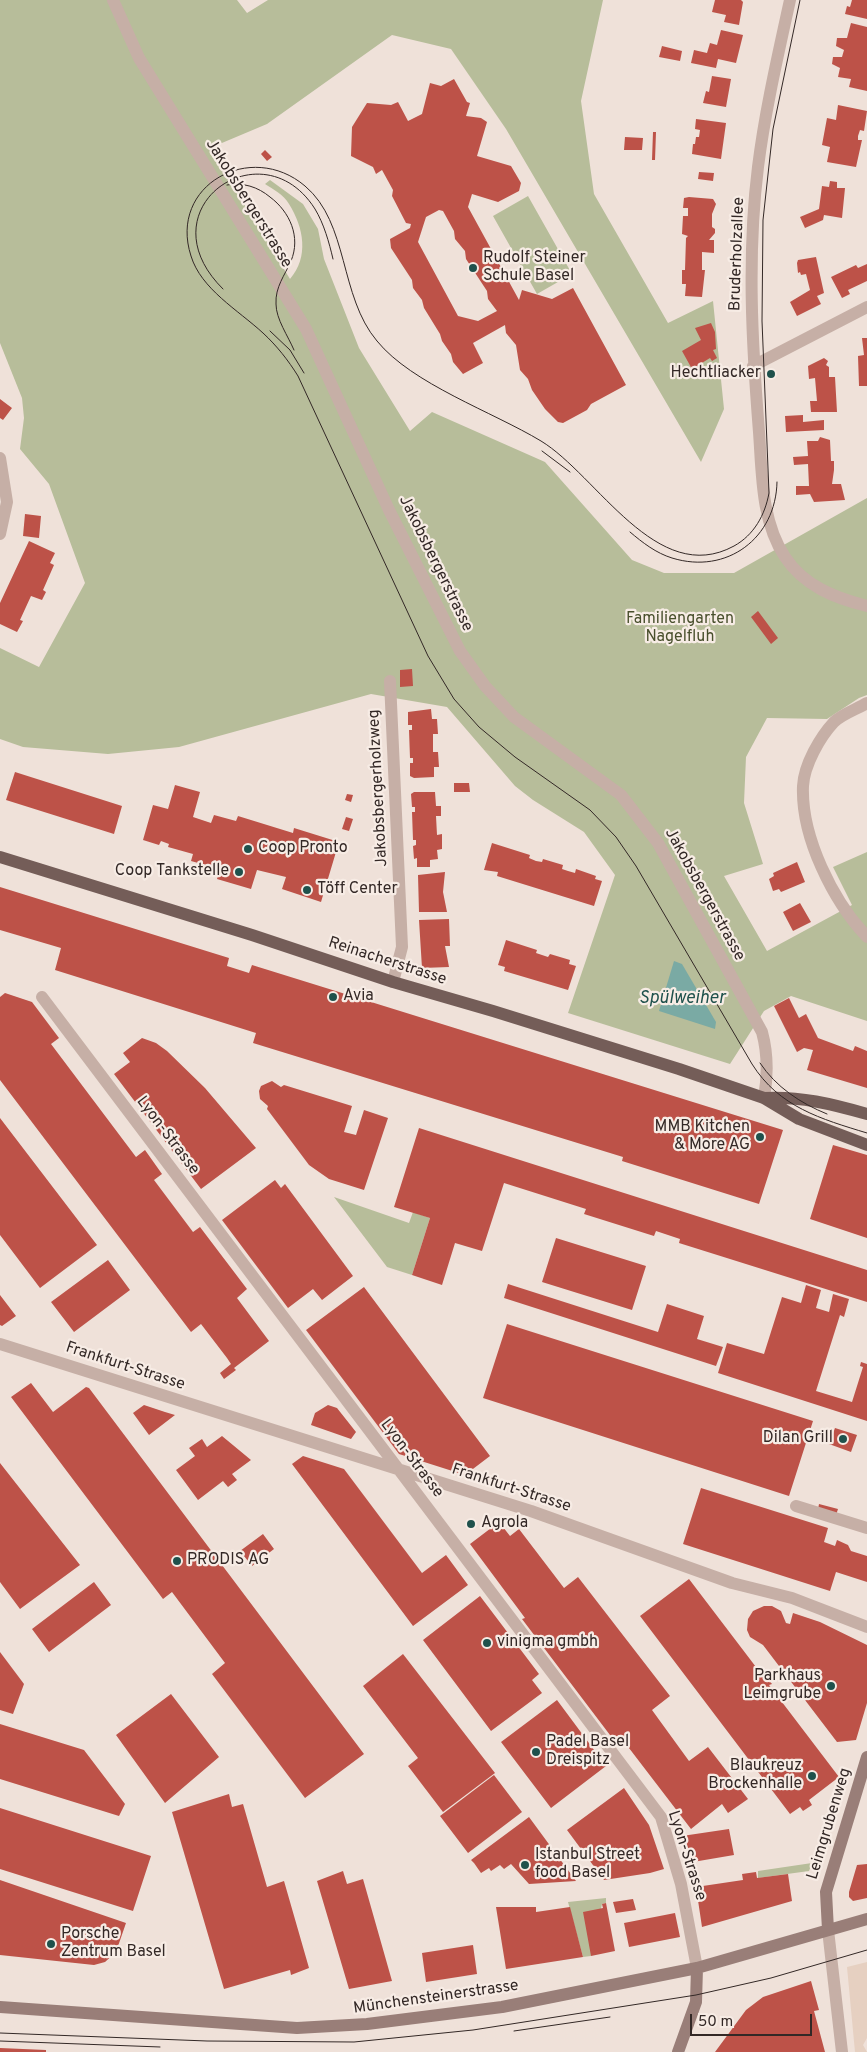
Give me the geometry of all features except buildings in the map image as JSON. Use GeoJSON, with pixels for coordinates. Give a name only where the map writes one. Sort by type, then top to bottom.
{"type":"FeatureCollection","features":[{"type":"Feature","properties":{"kind":"main road","name":"Reinacherstrasse"},"geometry":{"type":"LineString","coordinates":[[0,857],[252,935],[393,982],[493,1010],[764,1098],[799,1119],[867,1145]]}},
{"type":"Feature","properties":{"kind":"main road","name":"Reinacherstrasse"},"geometry":{"type":"LineString","coordinates":[[764,1098],[787,1097],[822,1101],[867,1114]]}},
{"type":"Feature","properties":{"kind":"main road","name":"Leimgrubenweg"},"geometry":{"type":"LineString","coordinates":[[828,1930],[826,1892],[867,1757]]}},
{"type":"Feature","properties":{"kind":"main road","name":"Münchensteinerstrasse"},"geometry":{"type":"LineString","coordinates":[[0,2007],[297,2028],[341,2026],[502,2007],[697,1968],[867,1920]]}},
{"type":"Feature","properties":{"kind":"main road"},"geometry":{"type":"LineString","coordinates":[[678,2052],[696,2002],[697,1968]]}},
{"type":"Feature","properties":{"kind":"street","name":"Jakobsbergerstrasse"},"geometry":{"type":"LineString","coordinates":[[114,0],[140,58],[306,329],[389,510],[460,651],[485,686],[514,717],[621,795],[658,843],[762,1032],[766,1049],[767,1073],[764,1098]]}},
{"type":"Feature","properties":{"kind":"street","name":"Bruderholzallee"},"geometry":{"type":"LineString","coordinates":[[790,0],[767,107],[758,169],[752,240],[753,366],[763,484],[767,511],[785,557],[808,583],[839,599],[867,606]]}},
{"type":"Feature","properties":{"kind":"street"},"geometry":{"type":"LineString","coordinates":[[753,366],[867,307]]}},
{"type":"Feature","properties":{"kind":"street"},"geometry":{"type":"LineString","coordinates":[[0,458],[7,502],[0,534]]}},
{"type":"Feature","properties":{"kind":"street","name":"Jakobsbergerholzweg"},"geometry":{"type":"LineString","coordinates":[[390,681],[402,947],[393,982]]}},
{"type":"Feature","properties":{"kind":"street"},"geometry":{"type":"LineString","coordinates":[[867,704],[835,721],[815,748],[803,785],[806,823],[827,879],[849,918],[867,937]]}},
{"type":"Feature","properties":{"kind":"street","name":"Lyon-Strasse"},"geometry":{"type":"LineString","coordinates":[[42,997],[661,1817],[681,1884],[697,1968]]}},
{"type":"Feature","properties":{"kind":"street","name":"Frankfurt-Strasse"},"geometry":{"type":"LineString","coordinates":[[0,1344],[531,1511],[732,1583],[792,1598],[867,1627]]}},
{"type":"Feature","properties":{"kind":"street"},"geometry":{"type":"LineString","coordinates":[[796,1506],[867,1528]]}},
{"type":"Feature","properties":{"kind":"street"},"geometry":{"type":"LineString","coordinates":[[828,1930],[842,2052]]}},
{"type":"Feature","properties":{"kind":"green space","name":"Familiengarten Nagelfluh"},"geometry":{"type":"Polygon","coordinates":[[[0,0],[237,0],[247,13],[268,0],[603,0],[581,101],[594,194],[668,323],[713,301],[724,409],[701,462],[506,129],[451,49],[392,35],[267,124],[210,148],[290,279],[300,261],[302,252],[301,232],[287,201],[278,192],[265,184],[270,180],[303,204],[318,229],[324,259],[359,348],[410,431],[432,412],[545,462],[632,560],[664,573],[734,573],[867,498],[867,695],[859,698],[827,719],[767,718],[746,757],[744,803],[763,864],[724,876],[767,951],[852,905],[833,867],[867,852],[867,1021],[791,996],[764,1011],[730,1064],[568,1013],[615,875],[584,832],[533,800],[515,786],[447,707],[371,694],[179,747],[108,754],[23,747],[0,739],[0,648],[39,667],[85,583],[49,484],[20,449],[24,418],[22,398],[0,343],[0,0]]]}},
{"type":"Feature","properties":{"kind":"green space"},"geometry":{"type":"Polygon","coordinates":[[[528,196],[572,274],[537,294],[493,216],[528,196]]]}},
{"type":"Feature","properties":{"kind":"green space"},"geometry":{"type":"Polygon","coordinates":[[[334,1197],[409,1223],[413,1212],[430,1218],[412,1275],[387,1267],[334,1197]]]}},
{"type":"Feature","properties":{"kind":"green space"},"geometry":{"type":"Polygon","coordinates":[[[812,1863],[809,1871],[758,1878],[758,1871],[812,1863]]]}},
{"type":"Feature","properties":{"kind":"green space"},"geometry":{"type":"Polygon","coordinates":[[[606,1898],[606,1903],[602,1904],[591,1956],[583,1957],[568,1902],[606,1898]]]}},
{"type":"Feature","properties":{"kind":"shaded area"},"geometry":{"type":"Polygon","coordinates":[[[867,1962],[867,2038],[863,2045],[867,2052],[855,2052],[847,1967],[867,1962]]]}},
{"type":"Feature","properties":{"kind":"water","name":"Spülweiher"},"geometry":{"type":"Polygon","coordinates":[[[674,961],[682,964],[716,1022],[715,1029],[659,1011],[674,961]]]}},
{"type":"Feature","properties":{"kind":"tram line"},"geometry":{"type":"LineString","coordinates":[[800,0],[773,129],[763,220],[762,321],[769,493],[765,509],[758,524],[734,546],[706,555],[679,552],[654,540],[630,522],[562,457],[541,441],[432,384],[392,356],[377,341],[365,323],[356,303],[337,239],[319,201],[305,186],[284,173],[261,168],[239,169],[219,177],[203,191],[192,209],[187,231],[191,256],[203,279],[221,298],[268,338],[282,353],[298,376],[428,656],[454,699],[479,727],[515,757],[590,810],[616,837],[636,866],[752,1064],[763,1079],[775,1091],[802,1109],[867,1133]]}},
{"type":"Feature","properties":{"kind":"tram line"},"geometry":{"type":"LineString","coordinates":[[223,289],[202,259],[196,231],[203,206],[219,188],[241,176],[267,175],[293,185],[315,209],[326,233],[333,259]]}},
{"type":"Feature","properties":{"kind":"tram line"},"geometry":{"type":"LineString","coordinates":[[227,185],[244,185],[265,193],[283,210],[292,226],[295,243],[294,252],[279,287],[276,304],[280,321],[294,350]]}},
{"type":"Feature","properties":{"kind":"tram line"},"geometry":{"type":"LineString","coordinates":[[270,331],[290,350],[304,373]]}},
{"type":"Feature","properties":{"kind":"tram line"},"geometry":{"type":"LineString","coordinates":[[542,451],[570,472]]}},
{"type":"Feature","properties":{"kind":"tram line"},"geometry":{"type":"LineString","coordinates":[[630,532],[650,547],[672,558],[692,562],[711,561],[729,556],[745,547],[758,535],[768,520],[774,502],[777,482]]}},
{"type":"Feature","properties":{"kind":"tram line"},"geometry":{"type":"LineString","coordinates":[[760,1063],[781,1087],[807,1105],[827,1114]]}},
{"type":"Feature","properties":{"kind":"tram line"},"geometry":{"type":"LineString","coordinates":[[0,2033],[207,2041],[354,2042],[473,2030],[696,1995],[771,1978],[867,1950]]}},
{"type":"Feature","properties":{"kind":"tram line"},"geometry":{"type":"LineString","coordinates":[[514,2031],[610,2017]]}},
{"type":"Feature","properties":{"kind":"tram line"},"geometry":{"type":"LineString","coordinates":[[0,2041],[160,2047]]}},
{"type":"Feature","properties":{"kind":"place","name":"Rudolf Steiner Schule Basel"},"geometry":{"type":"Point","coordinates":[473,268]}},
{"type":"Feature","properties":{"kind":"place","name":"Hechtliacker"},"geometry":{"type":"Point","coordinates":[771,374]}},
{"type":"Feature","properties":{"kind":"place","name":"Coop Pronto"},"geometry":{"type":"Point","coordinates":[248,849]}},
{"type":"Feature","properties":{"kind":"place","name":"Coop Tankstelle"},"geometry":{"type":"Point","coordinates":[239,872]}},
{"type":"Feature","properties":{"kind":"place","name":"Töff Center"},"geometry":{"type":"Point","coordinates":[307,890]}},
{"type":"Feature","properties":{"kind":"place","name":"Avia"},"geometry":{"type":"Point","coordinates":[333,997]}},
{"type":"Feature","properties":{"kind":"place","name":"MMB Kitchen & More AG"},"geometry":{"type":"Point","coordinates":[760,1137]}},
{"type":"Feature","properties":{"kind":"place","name":"Dilan Grill"},"geometry":{"type":"Point","coordinates":[843,1439]}},
{"type":"Feature","properties":{"kind":"place","name":"Agrola"},"geometry":{"type":"Point","coordinates":[471,1524]}},
{"type":"Feature","properties":{"kind":"place","name":"PRODIS AG"},"geometry":{"type":"Point","coordinates":[177,1561]}},
{"type":"Feature","properties":{"kind":"place","name":"vinigma gmbh"},"geometry":{"type":"Point","coordinates":[487,1643]}},
{"type":"Feature","properties":{"kind":"place","name":"Parkhaus Leimgrube"},"geometry":{"type":"Point","coordinates":[831,1686]}},
{"type":"Feature","properties":{"kind":"place","name":"Padel Basel Dreispitz"},"geometry":{"type":"Point","coordinates":[536,1752]}},
{"type":"Feature","properties":{"kind":"place","name":"Blaukreuz Brockenhalle"},"geometry":{"type":"Point","coordinates":[812,1776]}},
{"type":"Feature","properties":{"kind":"place","name":"Istanbul Street food Basel"},"geometry":{"type":"Point","coordinates":[525,1865]}},
{"type":"Feature","properties":{"kind":"place","name":"Porsche Zentrum Basel"},"geometry":{"type":"Point","coordinates":[51,1944]}}]}
